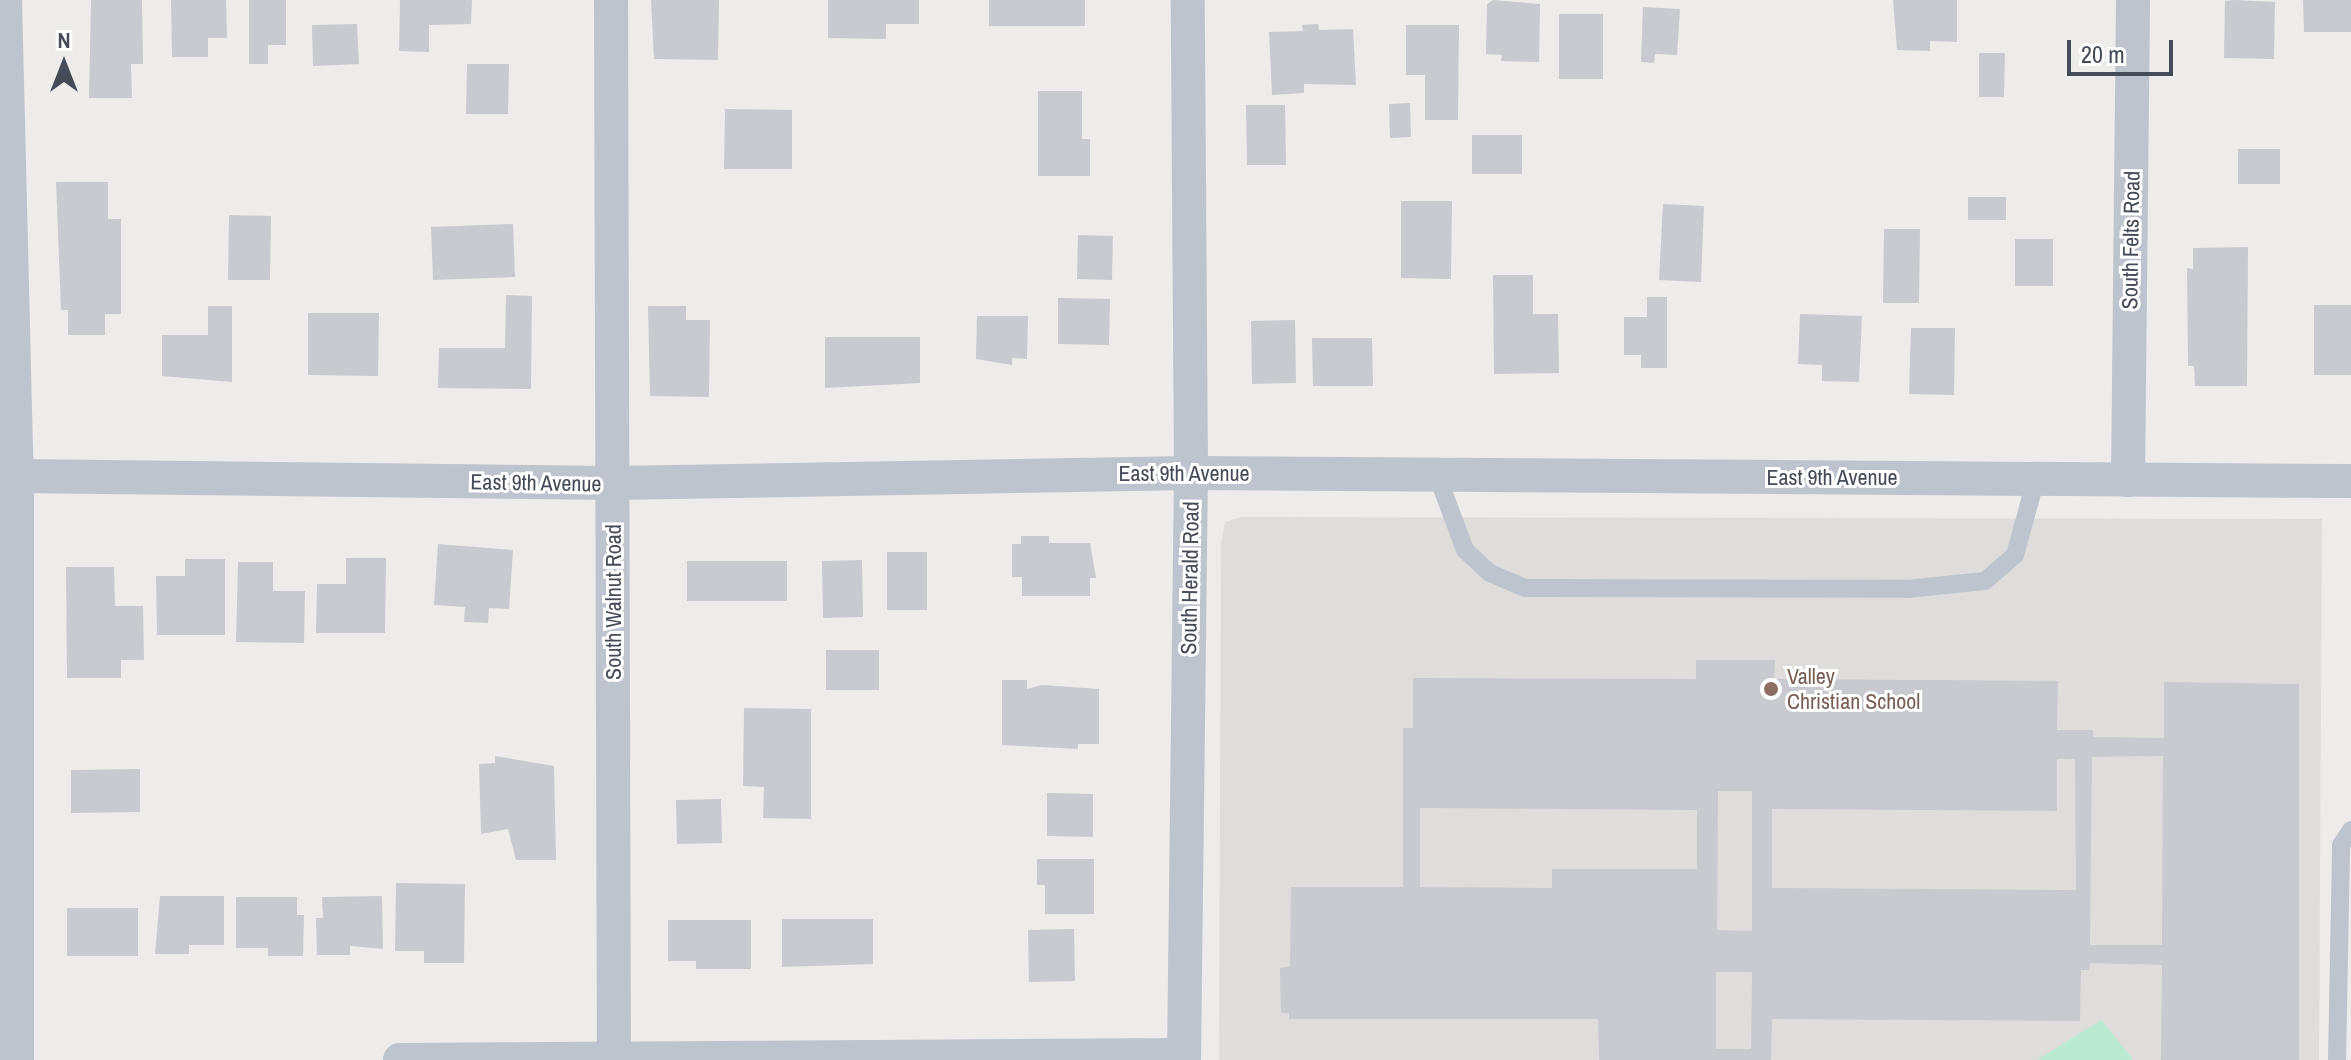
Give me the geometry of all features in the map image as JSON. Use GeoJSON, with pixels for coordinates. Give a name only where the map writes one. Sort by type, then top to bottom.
{"type":"FeatureCollection","features":[{"type":"Feature","properties":{"kind":"street"},"geometry":{"type":"LineString","coordinates":[[5,0],[17,476],[17,1060]]}},
{"type":"Feature","properties":{"kind":"street","name":"South Walnut Road"},"geometry":{"type":"LineString","coordinates":[[611,0],[614,1058]]}},
{"type":"Feature","properties":{"kind":"street","name":"South Herald Road"},"geometry":{"type":"LineString","coordinates":[[1184,1058],[1191,473],[1188,0]]}},
{"type":"Feature","properties":{"kind":"street","name":"South Felts Road"},"geometry":{"type":"LineString","coordinates":[[2128,480],[2133,0]]}},
{"type":"Feature","properties":{"kind":"street","name":"East 9th Avenue"},"geometry":{"type":"LineString","coordinates":[[17,476],[614,483],[1191,473],[2351,481]]}},
{"type":"Feature","properties":{"kind":"street"},"geometry":{"type":"LineString","coordinates":[[400,1060],[1184,1058]]}},
{"type":"Feature","properties":{"kind":"lane"},"geometry":{"type":"LineString","coordinates":[[1437,475],[1465,550],[1490,573],[1525,588],[1907,589],[1985,581],[2015,555],[2036,479]]}},
{"type":"Feature","properties":{"kind":"lane"},"geometry":{"type":"LineString","coordinates":[[2337,1060],[2337,905],[2341,845],[2351,830]]}},
{"type":"Feature","properties":{"kind":"shaded area","name":"Valley Christian School"},"geometry":{"type":"Polygon","coordinates":[[[1241,517],[2322,519],[2319,1060],[1219,1060],[1221,544],[1225,522],[1241,517]]]}},
{"type":"Feature","properties":{"kind":"green space"},"geometry":{"type":"Polygon","coordinates":[[[2101,1020],[2133,1060],[2037,1060],[2101,1020]]]}},
{"type":"Feature","properties":{"kind":"building"},"geometry":{"type":"Polygon","coordinates":[[[91,0],[142,0],[143,64],[131,64],[132,98],[89,98],[91,0]]]}},
{"type":"Feature","properties":{"kind":"building"},"geometry":{"type":"Polygon","coordinates":[[[171,0],[226,0],[227,38],[208,38],[208,57],[172,57],[171,0]]]}},
{"type":"Feature","properties":{"kind":"building"},"geometry":{"type":"Polygon","coordinates":[[[249,0],[286,0],[286,45],[268,45],[268,64],[249,64],[249,0]]]}},
{"type":"Feature","properties":{"kind":"building"},"geometry":{"type":"Polygon","coordinates":[[[400,0],[472,0],[471,24],[429,25],[429,52],[399,51],[400,0]]]}},
{"type":"Feature","properties":{"kind":"building"},"geometry":{"type":"Polygon","coordinates":[[[651,0],[719,0],[718,60],[654,59],[651,0]]]}},
{"type":"Feature","properties":{"kind":"building"},"geometry":{"type":"Polygon","coordinates":[[[828,0],[919,0],[919,24],[886,24],[886,39],[828,38],[828,0]]]}},
{"type":"Feature","properties":{"kind":"building"},"geometry":{"type":"Polygon","coordinates":[[[989,0],[1085,0],[1085,26],[989,26],[989,0]]]}},
{"type":"Feature","properties":{"kind":"building"},"geometry":{"type":"Polygon","coordinates":[[[1493,0],[1540,4],[1539,62],[1501,61],[1502,55],[1486,54],[1487,4],[1493,0]]]}},
{"type":"Feature","properties":{"kind":"building"},"geometry":{"type":"Polygon","coordinates":[[[1893,0],[1957,0],[1957,42],[1930,41],[1930,51],[1897,50],[1893,0]]]}},
{"type":"Feature","properties":{"kind":"building"},"geometry":{"type":"Polygon","coordinates":[[[2303,0],[2351,0],[2351,32],[2304,32],[2303,0]]]}},
{"type":"Feature","properties":{"kind":"building"},"geometry":{"type":"Polygon","coordinates":[[[2225,1],[2275,2],[2274,59],[2224,58],[2225,1]]]}},
{"type":"Feature","properties":{"kind":"building"},"geometry":{"type":"Polygon","coordinates":[[[1643,7],[1680,9],[1677,55],[1655,54],[1654,63],[1641,62],[1643,7]]]}},
{"type":"Feature","properties":{"kind":"building"},"geometry":{"type":"Polygon","coordinates":[[[1559,14],[1603,14],[1603,79],[1559,79],[1559,14]]]}},
{"type":"Feature","properties":{"kind":"building"},"geometry":{"type":"Polygon","coordinates":[[[357,24],[359,64],[313,66],[312,25],[357,24]]]}},
{"type":"Feature","properties":{"kind":"building"},"geometry":{"type":"Polygon","coordinates":[[[1318,24],[1319,30],[1353,29],[1356,85],[1304,84],[1304,93],[1272,95],[1269,32],[1303,31],[1302,25],[1318,24]]]}},
{"type":"Feature","properties":{"kind":"building"},"geometry":{"type":"Polygon","coordinates":[[[1406,25],[1459,25],[1458,120],[1425,120],[1425,75],[1406,75],[1406,25]]]}},
{"type":"Feature","properties":{"kind":"building"},"geometry":{"type":"Polygon","coordinates":[[[1979,53],[2005,53],[2004,97],[1979,97],[1979,53]]]}},
{"type":"Feature","properties":{"kind":"building"},"geometry":{"type":"Polygon","coordinates":[[[467,64],[509,64],[508,114],[466,114],[467,64]]]}},
{"type":"Feature","properties":{"kind":"building"},"geometry":{"type":"Polygon","coordinates":[[[1038,91],[1082,91],[1082,139],[1090,139],[1090,176],[1038,176],[1038,91]]]}},
{"type":"Feature","properties":{"kind":"building"},"geometry":{"type":"Polygon","coordinates":[[[1410,103],[1411,137],[1390,138],[1389,104],[1410,103]]]}},
{"type":"Feature","properties":{"kind":"building"},"geometry":{"type":"Polygon","coordinates":[[[1246,105],[1285,105],[1286,165],[1247,165],[1246,105]]]}},
{"type":"Feature","properties":{"kind":"building"},"geometry":{"type":"Polygon","coordinates":[[[725,109],[792,110],[792,169],[724,169],[725,109]]]}},
{"type":"Feature","properties":{"kind":"building"},"geometry":{"type":"Polygon","coordinates":[[[1472,135],[1522,135],[1522,174],[1472,174],[1472,135]]]}},
{"type":"Feature","properties":{"kind":"building"},"geometry":{"type":"Polygon","coordinates":[[[2238,149],[2280,149],[2280,184],[2238,184],[2238,149]]]}},
{"type":"Feature","properties":{"kind":"building"},"geometry":{"type":"Polygon","coordinates":[[[56,182],[108,182],[108,219],[121,219],[121,314],[105,314],[105,335],[68,335],[68,310],[61,310],[56,182]]]}},
{"type":"Feature","properties":{"kind":"building"},"geometry":{"type":"Polygon","coordinates":[[[1968,197],[2006,197],[2006,220],[1968,220],[1968,197]]]}},
{"type":"Feature","properties":{"kind":"building"},"geometry":{"type":"Polygon","coordinates":[[[1401,201],[1452,201],[1451,279],[1401,278],[1401,201]]]}},
{"type":"Feature","properties":{"kind":"building"},"geometry":{"type":"Polygon","coordinates":[[[1663,204],[1704,206],[1701,282],[1659,280],[1663,204]]]}},
{"type":"Feature","properties":{"kind":"building"},"geometry":{"type":"Polygon","coordinates":[[[229,215],[271,216],[270,280],[228,280],[229,215]]]}},
{"type":"Feature","properties":{"kind":"building"},"geometry":{"type":"Polygon","coordinates":[[[513,224],[515,277],[433,280],[431,227],[513,224]]]}},
{"type":"Feature","properties":{"kind":"building"},"geometry":{"type":"Polygon","coordinates":[[[1884,229],[1920,229],[1919,303],[1883,303],[1884,229]]]}},
{"type":"Feature","properties":{"kind":"building"},"geometry":{"type":"Polygon","coordinates":[[[1078,235],[1113,236],[1112,280],[1077,279],[1078,235]]]}},
{"type":"Feature","properties":{"kind":"building"},"geometry":{"type":"Polygon","coordinates":[[[2015,239],[2053,239],[2053,286],[2015,286],[2015,239]]]}},
{"type":"Feature","properties":{"kind":"building"},"geometry":{"type":"Polygon","coordinates":[[[2248,247],[2247,386],[2195,386],[2194,366],[2188,366],[2187,268],[2193,269],[2193,248],[2248,247]]]}},
{"type":"Feature","properties":{"kind":"building"},"geometry":{"type":"Polygon","coordinates":[[[1493,275],[1533,275],[1533,314],[1558,314],[1559,373],[1494,374],[1493,275]]]}},
{"type":"Feature","properties":{"kind":"building"},"geometry":{"type":"Polygon","coordinates":[[[506,295],[532,296],[531,389],[438,388],[439,348],[505,348],[506,295]]]}},
{"type":"Feature","properties":{"kind":"building"},"geometry":{"type":"Polygon","coordinates":[[[1647,297],[1667,297],[1667,368],[1641,368],[1641,355],[1624,355],[1624,317],[1647,317],[1647,297]]]}},
{"type":"Feature","properties":{"kind":"building"},"geometry":{"type":"Polygon","coordinates":[[[1058,298],[1110,299],[1109,345],[1058,344],[1058,298]]]}},
{"type":"Feature","properties":{"kind":"building"},"geometry":{"type":"Polygon","coordinates":[[[2314,305],[2351,305],[2351,375],[2314,375],[2314,305]]]}},
{"type":"Feature","properties":{"kind":"building"},"geometry":{"type":"Polygon","coordinates":[[[208,306],[232,306],[232,382],[162,376],[162,335],[208,335],[208,306]]]}},
{"type":"Feature","properties":{"kind":"building"},"geometry":{"type":"Polygon","coordinates":[[[648,306],[686,306],[686,320],[710,320],[709,397],[650,396],[648,306]]]}},
{"type":"Feature","properties":{"kind":"building"},"geometry":{"type":"Polygon","coordinates":[[[308,313],[379,313],[378,376],[308,375],[308,313]]]}},
{"type":"Feature","properties":{"kind":"building"},"geometry":{"type":"Polygon","coordinates":[[[1800,314],[1862,316],[1859,382],[1822,381],[1822,365],[1798,364],[1800,314]]]}},
{"type":"Feature","properties":{"kind":"building"},"geometry":{"type":"Polygon","coordinates":[[[977,316],[1028,316],[1027,359],[1012,358],[1012,365],[976,359],[977,316]]]}},
{"type":"Feature","properties":{"kind":"building"},"geometry":{"type":"Polygon","coordinates":[[[1295,320],[1296,383],[1252,384],[1251,321],[1295,320]]]}},
{"type":"Feature","properties":{"kind":"building"},"geometry":{"type":"Polygon","coordinates":[[[1911,328],[1955,328],[1954,395],[1909,394],[1911,328]]]}},
{"type":"Feature","properties":{"kind":"building"},"geometry":{"type":"Polygon","coordinates":[[[825,337],[920,337],[920,383],[825,388],[825,337]]]}},
{"type":"Feature","properties":{"kind":"building"},"geometry":{"type":"Polygon","coordinates":[[[1312,338],[1372,338],[1373,386],[1313,386],[1312,338]]]}},
{"type":"Feature","properties":{"kind":"building"},"geometry":{"type":"Polygon","coordinates":[[[1021,536],[1049,536],[1049,543],[1090,543],[1096,578],[1090,578],[1090,596],[1022,596],[1022,577],[1012,577],[1012,544],[1021,544],[1021,536]]]}},
{"type":"Feature","properties":{"kind":"building"},"geometry":{"type":"Polygon","coordinates":[[[438,544],[513,550],[509,609],[489,608],[488,623],[464,622],[465,607],[434,605],[438,544]]]}},
{"type":"Feature","properties":{"kind":"building"},"geometry":{"type":"Polygon","coordinates":[[[887,552],[927,552],[927,610],[887,610],[887,552]]]}},
{"type":"Feature","properties":{"kind":"building"},"geometry":{"type":"Polygon","coordinates":[[[346,558],[386,558],[385,633],[316,633],[317,584],[346,584],[346,558]]]}},
{"type":"Feature","properties":{"kind":"building"},"geometry":{"type":"Polygon","coordinates":[[[185,559],[225,559],[225,635],[157,635],[156,576],[185,576],[185,559]]]}},
{"type":"Feature","properties":{"kind":"building"},"geometry":{"type":"Polygon","coordinates":[[[862,560],[863,617],[823,618],[822,561],[862,560]]]}},
{"type":"Feature","properties":{"kind":"building"},"geometry":{"type":"Polygon","coordinates":[[[687,561],[787,561],[787,601],[687,601],[687,561]]]}},
{"type":"Feature","properties":{"kind":"building"},"geometry":{"type":"Polygon","coordinates":[[[238,562],[273,562],[273,591],[305,591],[304,643],[236,642],[238,562]]]}},
{"type":"Feature","properties":{"kind":"building"},"geometry":{"type":"Polygon","coordinates":[[[66,567],[114,567],[115,606],[143,606],[144,660],[121,660],[121,678],[67,678],[66,567]]]}},
{"type":"Feature","properties":{"kind":"building"},"geometry":{"type":"Polygon","coordinates":[[[826,650],[879,650],[879,690],[826,690],[826,650]]]}},
{"type":"Feature","properties":{"kind":"building"},"geometry":{"type":"Polygon","coordinates":[[[1696,660],[1775,660],[1774,679],[2058,681],[2057,730],[2093,730],[2093,737],[2164,738],[2164,682],[2299,684],[2299,1060],[2161,1060],[2162,965],[2090,963],[2089,970],[2081,970],[2080,1021],[1772,1019],[1771,1060],[1599,1060],[1598,1019],[1289,1019],[1289,1013],[1281,1013],[1280,968],[1290,966],[1291,887],[1403,887],[1403,728],[1413,728],[1413,678],[1696,679],[1696,660]],[[2163,756],[2092,757],[2090,945],[2162,945],[2163,756]],[[2057,759],[2057,811],[1772,809],[1772,888],[2076,890],[2075,759],[2057,759]],[[1718,791],[1717,930],[1752,931],[1752,791],[1718,791]],[[1420,808],[1420,887],[1552,888],[1552,869],[1697,869],[1697,810],[1420,808]],[[1716,972],[1716,1049],[1751,1049],[1752,972],[1716,972]]]}},
{"type":"Feature","properties":{"kind":"building"},"geometry":{"type":"Polygon","coordinates":[[[1002,680],[1027,680],[1027,689],[1042,685],[1099,689],[1099,744],[1078,744],[1078,749],[1002,745],[1002,680]]]}},
{"type":"Feature","properties":{"kind":"building"},"geometry":{"type":"Polygon","coordinates":[[[744,708],[811,709],[811,819],[763,818],[764,787],[743,786],[744,708]]]}},
{"type":"Feature","properties":{"kind":"building"},"geometry":{"type":"Polygon","coordinates":[[[495,756],[554,766],[556,860],[516,860],[508,829],[481,834],[479,764],[495,763],[495,756]]]}},
{"type":"Feature","properties":{"kind":"building"},"geometry":{"type":"Polygon","coordinates":[[[140,769],[140,812],[71,813],[71,770],[140,769]]]}},
{"type":"Feature","properties":{"kind":"building"},"geometry":{"type":"Polygon","coordinates":[[[1047,793],[1093,794],[1093,837],[1047,836],[1047,793]]]}},
{"type":"Feature","properties":{"kind":"building"},"geometry":{"type":"Polygon","coordinates":[[[721,799],[722,843],[677,844],[676,800],[721,799]]]}},
{"type":"Feature","properties":{"kind":"building"},"geometry":{"type":"Polygon","coordinates":[[[1037,859],[1094,859],[1094,914],[1045,914],[1045,885],[1037,885],[1037,859]]]}},
{"type":"Feature","properties":{"kind":"building"},"geometry":{"type":"Polygon","coordinates":[[[396,883],[465,884],[464,963],[424,963],[424,951],[395,951],[396,883]]]}},
{"type":"Feature","properties":{"kind":"building"},"geometry":{"type":"Polygon","coordinates":[[[160,896],[224,896],[224,945],[189,945],[189,954],[155,954],[160,896]]]}},
{"type":"Feature","properties":{"kind":"building"},"geometry":{"type":"Polygon","coordinates":[[[382,896],[383,949],[350,946],[350,955],[317,955],[316,918],[323,918],[322,897],[382,896]]]}},
{"type":"Feature","properties":{"kind":"building"},"geometry":{"type":"Polygon","coordinates":[[[236,897],[297,897],[297,915],[304,915],[303,956],[268,956],[268,948],[236,948],[236,897]]]}},
{"type":"Feature","properties":{"kind":"building"},"geometry":{"type":"Polygon","coordinates":[[[67,908],[138,908],[138,956],[67,956],[67,908]]]}},
{"type":"Feature","properties":{"kind":"building"},"geometry":{"type":"Polygon","coordinates":[[[782,919],[873,919],[873,964],[782,967],[782,919]]]}},
{"type":"Feature","properties":{"kind":"building"},"geometry":{"type":"Polygon","coordinates":[[[668,920],[751,920],[751,969],[696,969],[696,961],[668,961],[668,920]]]}},
{"type":"Feature","properties":{"kind":"building"},"geometry":{"type":"Polygon","coordinates":[[[1074,929],[1075,981],[1029,982],[1028,930],[1074,929]]]}},
{"type":"Feature","properties":{"kind":"place","name":"Valley Christian School"},"geometry":{"type":"Point","coordinates":[1771,689]}}]}
